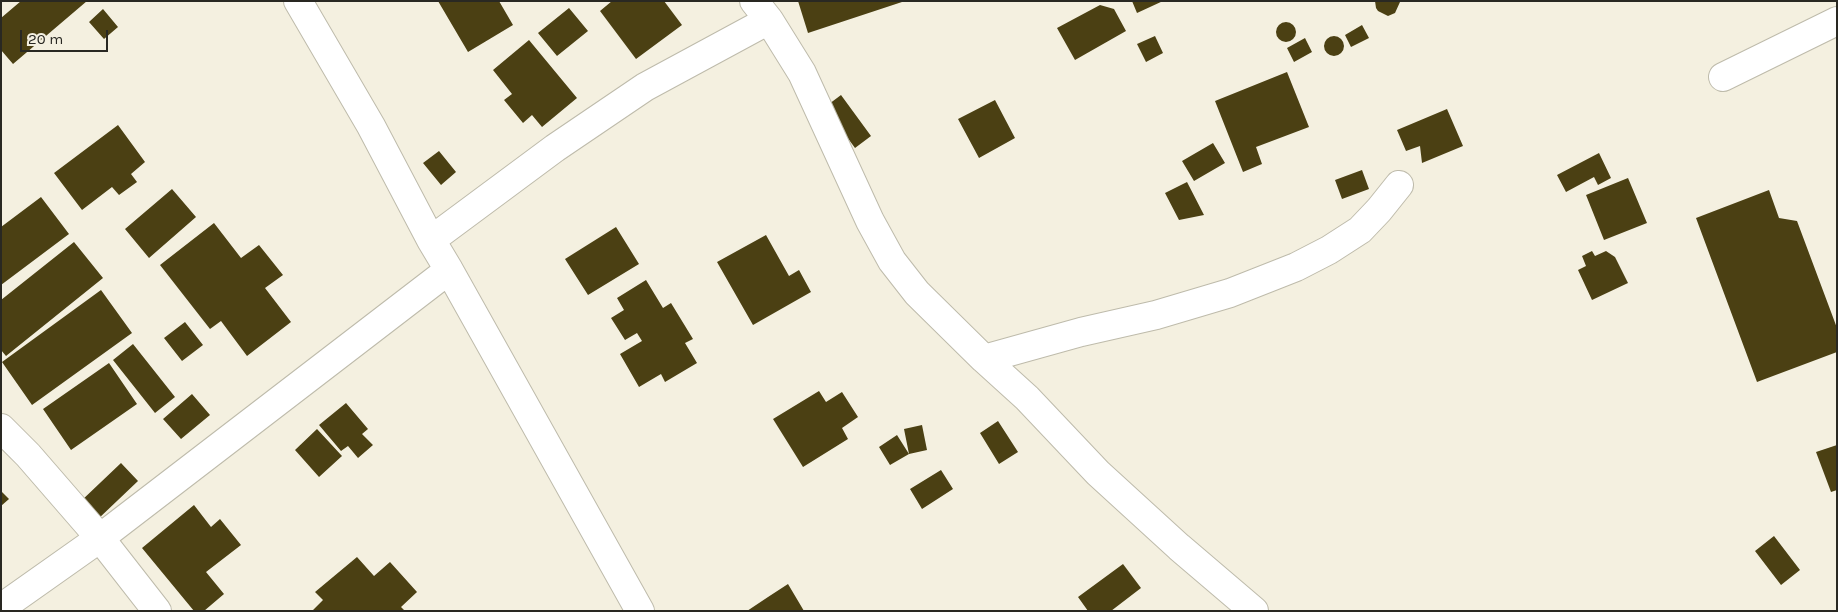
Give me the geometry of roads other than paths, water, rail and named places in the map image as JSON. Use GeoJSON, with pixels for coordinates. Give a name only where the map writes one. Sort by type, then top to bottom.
{"type":"FeatureCollection","features":[{"type":"Feature","properties":{"kind":"street"},"geometry":{"type":"LineString","coordinates":[[298,1],[370,126],[431,240],[450,270],[640,611]]}},
{"type":"Feature","properties":{"kind":"street"},"geometry":{"type":"LineString","coordinates":[[431,240],[555,148],[762,11],[802,74],[870,221],[892,261],[917,293],[1027,398],[1098,473],[1254,611]]}},
{"type":"Feature","properties":{"kind":"street"},"geometry":{"type":"LineString","coordinates":[[1723,77],[1837,21]]}},
{"type":"Feature","properties":{"kind":"street"},"geometry":{"type":"LineString","coordinates":[[984,359],[1081,332],[1156,315],[1230,293],[1296,267],[1329,250],[1360,230],[1399,185]]}},
{"type":"Feature","properties":{"kind":"street"},"geometry":{"type":"LineString","coordinates":[[1,608],[100,538],[450,270]]}},
{"type":"Feature","properties":{"kind":"street"},"geometry":{"type":"LineString","coordinates":[[1,428],[28,454],[100,538],[157,611]]}}]}
